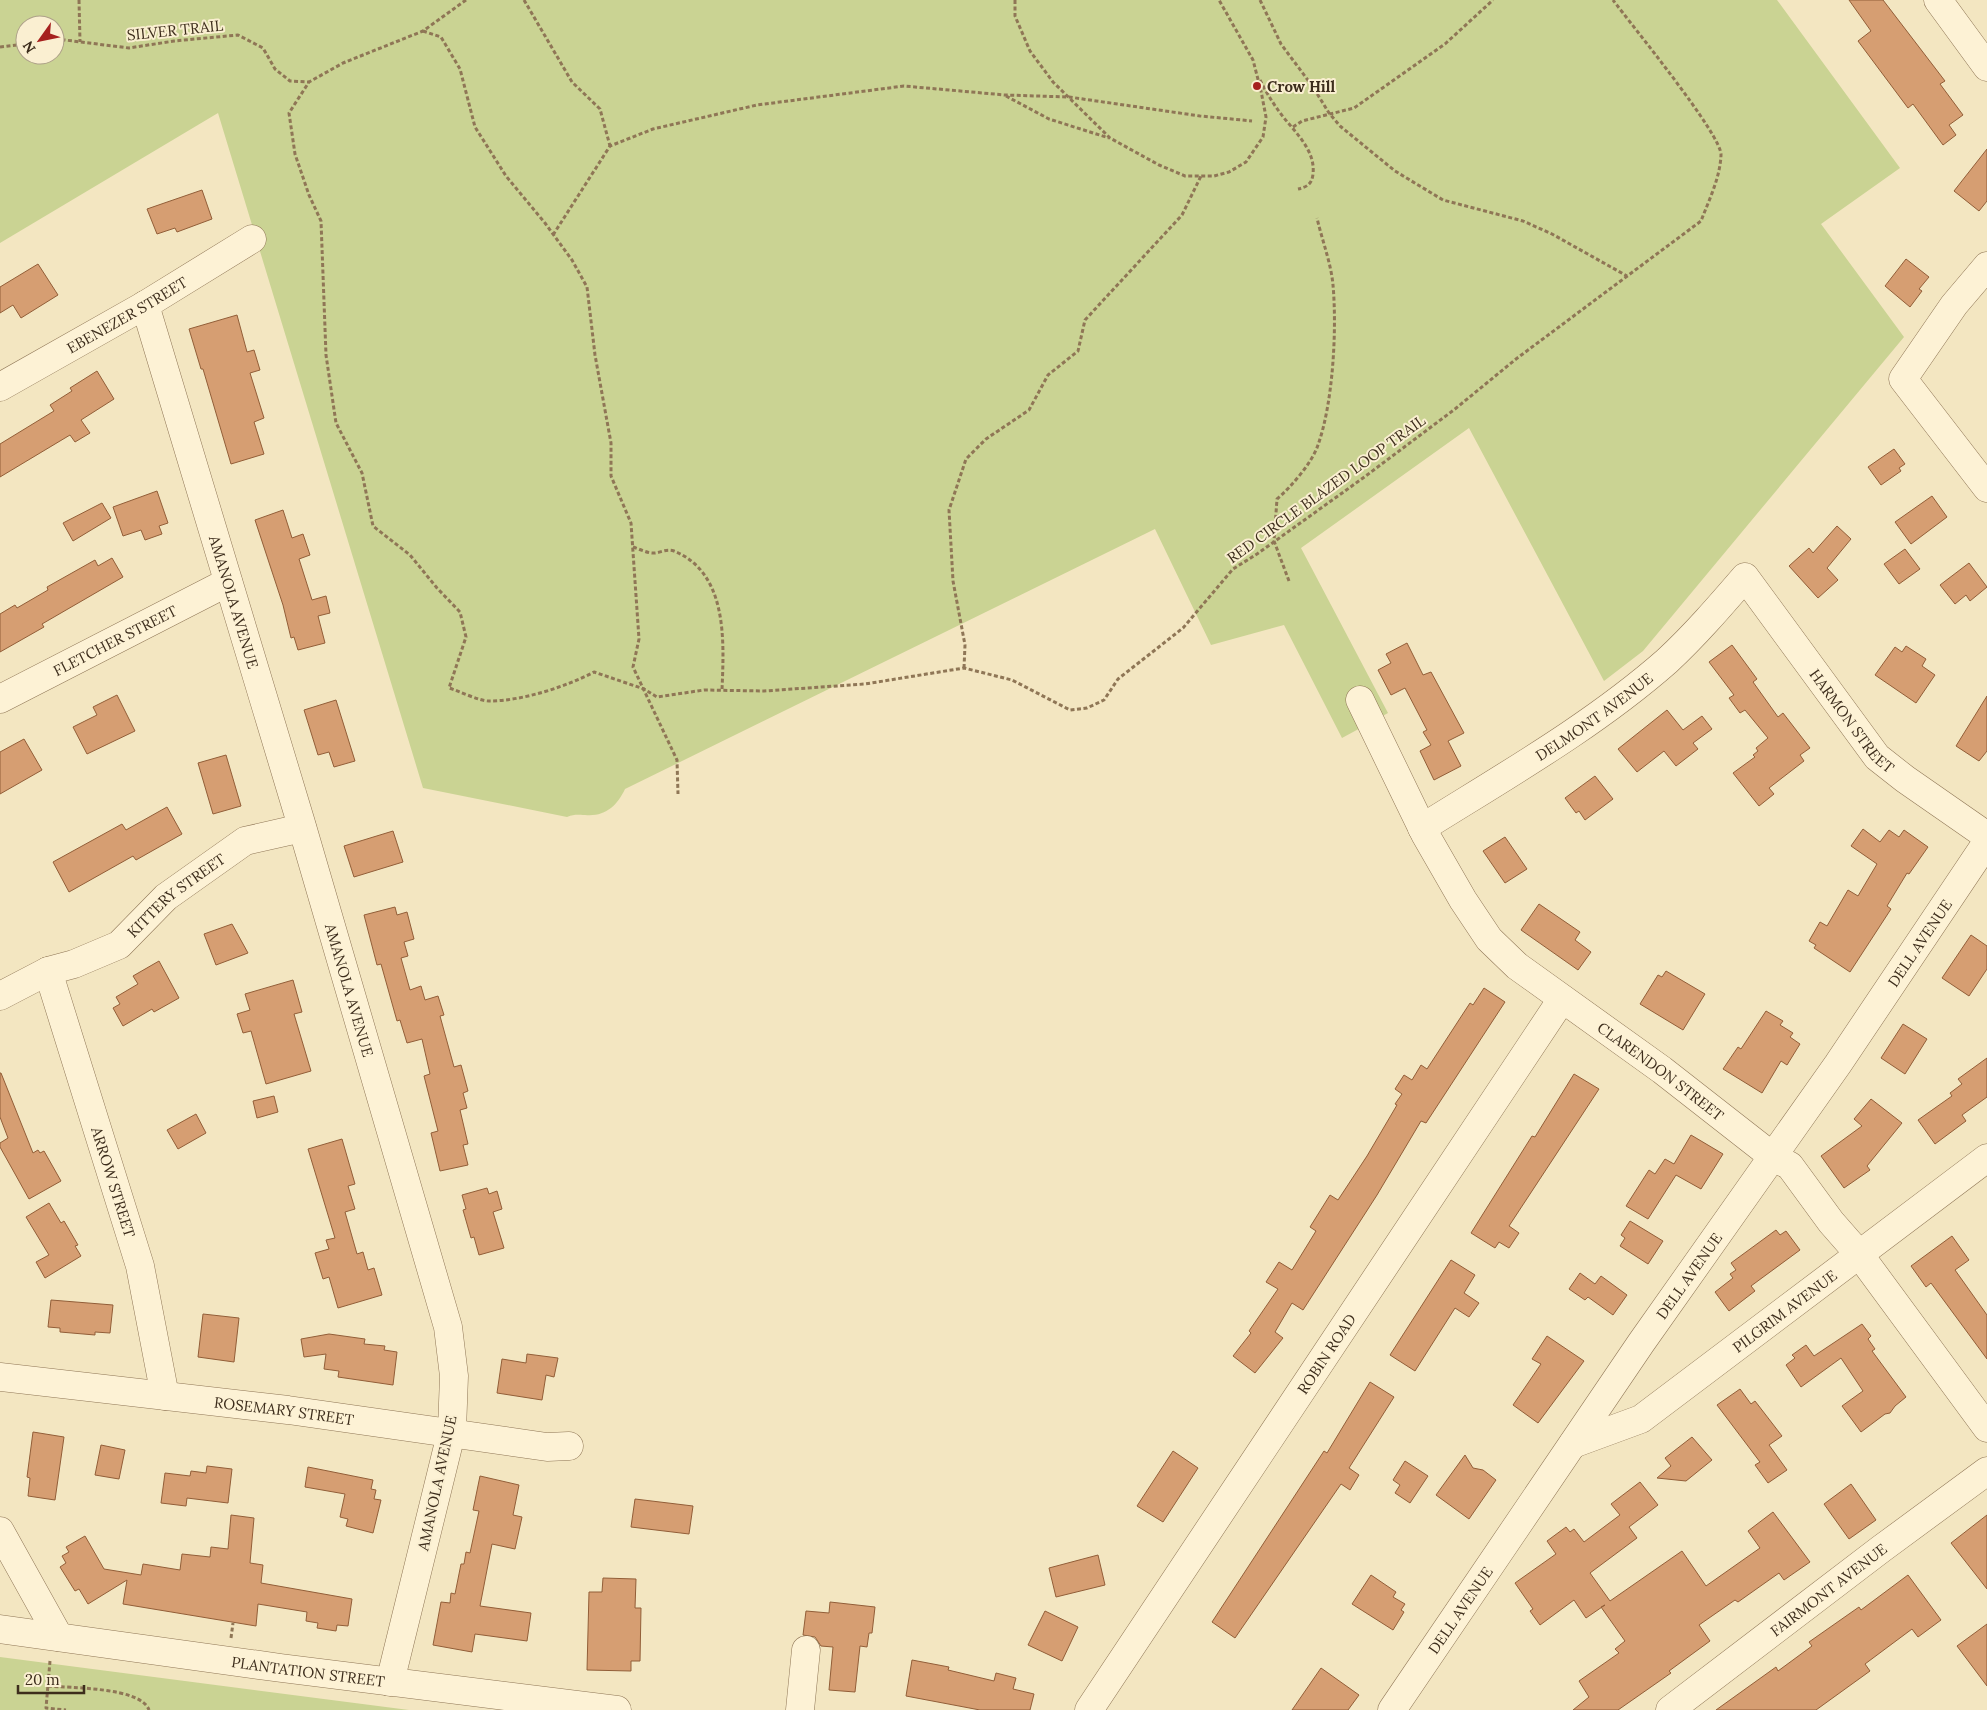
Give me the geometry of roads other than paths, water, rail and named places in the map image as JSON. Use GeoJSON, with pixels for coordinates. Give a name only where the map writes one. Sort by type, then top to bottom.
{"type":"FeatureCollection","features":[{"type":"Feature","properties":{"kind":"street"},"geometry":{"type":"LineString","coordinates":[[1938,0],[1987,67]]}},
{"type":"Feature","properties":{"kind":"street","name":"EBENEZER STREET"},"geometry":{"type":"LineString","coordinates":[[0,387],[145,305],[252,239]]}},
{"type":"Feature","properties":{"kind":"street"},"geometry":{"type":"LineString","coordinates":[[1987,266],[1954,305],[1903,379],[1987,488]]}},
{"type":"Feature","properties":{"kind":"street","name":"AMANOLA AVENUE"},"geometry":{"type":"LineString","coordinates":[[145,305],[302,828],[448,1327],[454,1376],[451,1433],[390,1682]]}},
{"type":"Feature","properties":{"kind":"street","name":"DELMONT AVENUE"},"geometry":{"type":"LineString","coordinates":[[1422,828],[1518,768],[1635,687],[1668,660],[1690,638],[1745,577]]}},
{"type":"Feature","properties":{"kind":"street","name":"HARMON STREET"},"geometry":{"type":"LineString","coordinates":[[1745,577],[1876,757],[1987,836]]}},
{"type":"Feature","properties":{"kind":"street","name":"FLETCHER STREET"},"geometry":{"type":"LineString","coordinates":[[0,699],[228,582]]}},
{"type":"Feature","properties":{"kind":"street","name":"CLARENDON STREET"},"geometry":{"type":"LineString","coordinates":[[1360,700],[1443,868],[1489,939],[1504,956],[1517,966],[1686,1088],[1772,1156],[1790,1166],[1830,1222],[1859,1254],[1987,1428]]}},
{"type":"Feature","properties":{"kind":"street","name":"KITTERY STREET"},"geometry":{"type":"LineString","coordinates":[[0,996],[48,971],[74,964],[119,945],[166,898],[245,842],[302,828]]}},
{"type":"Feature","properties":{"kind":"street","name":"DELL AVENUE"},"geometry":{"type":"LineString","coordinates":[[1392,1710],[1772,1156],[1844,1056],[1987,842]]}},
{"type":"Feature","properties":{"kind":"street","name":"ARROW STREET"},"geometry":{"type":"LineString","coordinates":[[48,971],[140,1266],[165,1396]]}},
{"type":"Feature","properties":{"kind":"street","name":"ROBIN ROAD"},"geometry":{"type":"LineString","coordinates":[[1089,1710],[1562,999]]}},
{"type":"Feature","properties":{"kind":"street","name":"PILGRIM AVENUE"},"geometry":{"type":"LineString","coordinates":[[1573,1444],[1641,1419],[1987,1158]]}},
{"type":"Feature","properties":{"kind":"street","name":"ROSEMARY STREET"},"geometry":{"type":"LineString","coordinates":[[0,1378],[288,1410],[548,1446],[569,1446]]}},
{"type":"Feature","properties":{"kind":"street","name":"FAIRMONT AVENUE"},"geometry":{"type":"LineString","coordinates":[[1670,1710],[1881,1549],[1987,1471]]}},
{"type":"Feature","properties":{"kind":"street"},"geometry":{"type":"LineString","coordinates":[[0,1532],[55,1649]]}},
{"type":"Feature","properties":{"kind":"street","name":"PLANTATION STREET"},"geometry":{"type":"LineString","coordinates":[[0,1629],[55,1649],[390,1682],[617,1710]]}},
{"type":"Feature","properties":{"kind":"street"},"geometry":{"type":"LineString","coordinates":[[800,1710],[806,1650]]}},
{"type":"Feature","properties":{"kind":"place","name":"Crow Hill"},"geometry":{"type":"Point","coordinates":[1257,86]}}]}
